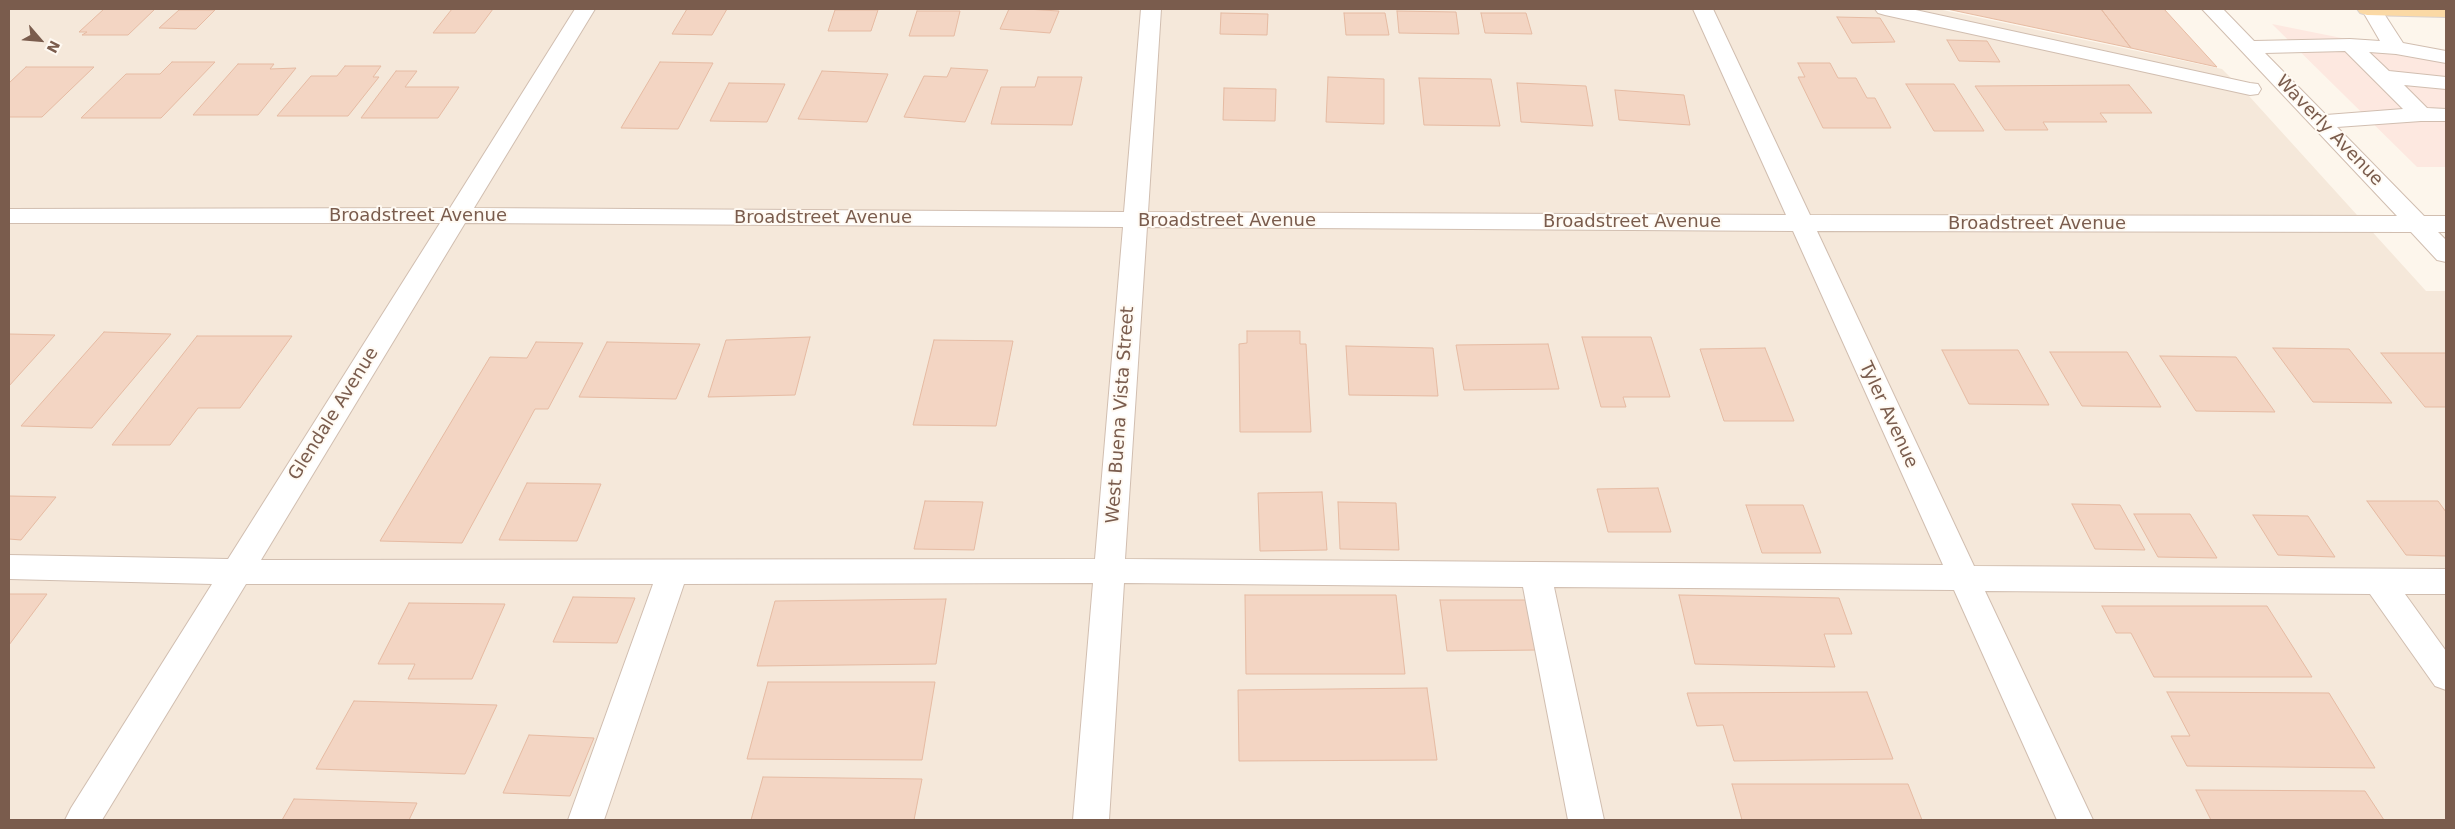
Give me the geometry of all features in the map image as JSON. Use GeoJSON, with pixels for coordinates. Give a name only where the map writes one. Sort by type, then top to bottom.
{"type":"FeatureCollection","features":[{"type":"Feature","properties":{"kind":"main road"},"geometry":{"type":"LineString","coordinates":[[2370,9],[2446,11]]}},
{"type":"Feature","properties":{"kind":"street","name":"Glendale Avenue"},"geometry":{"type":"LineString","coordinates":[[83,820],[585,9]]}},
{"type":"Feature","properties":{"kind":"street","name":"West Buena Vista Street"},"geometry":{"type":"LineString","coordinates":[[1091,820],[1151,9]]}},
{"type":"Feature","properties":{"kind":"street","name":"Tyler Avenue"},"geometry":{"type":"LineString","coordinates":[[1702,9],[2075,820]]}},
{"type":"Feature","properties":{"kind":"street"},"geometry":{"type":"LineString","coordinates":[[1885,9],[2250,89]]}},
{"type":"Feature","properties":{"kind":"street","name":"Waverly Avenue"},"geometry":{"type":"LineString","coordinates":[[2212,9],[2446,254]]}},
{"type":"Feature","properties":{"kind":"street"},"geometry":{"type":"LineString","coordinates":[[2370,9],[2396,48]]}},
{"type":"Feature","properties":{"kind":"street"},"geometry":{"type":"LineString","coordinates":[[2249,48],[2350,45],[2396,48],[2446,57]]}},
{"type":"Feature","properties":{"kind":"street"},"geometry":{"type":"LineString","coordinates":[[2350,45],[2421,114]]}},
{"type":"Feature","properties":{"kind":"street"},"geometry":{"type":"LineString","coordinates":[[2382,77],[2446,83]]}},
{"type":"Feature","properties":{"kind":"street"},"geometry":{"type":"LineString","coordinates":[[2321,122],[2421,114],[2446,115]]}},
{"type":"Feature","properties":{"kind":"street","name":"Broadstreet Avenue"},"geometry":{"type":"LineString","coordinates":[[9,216],[457,215],[1136,220],[2446,224]]}},
{"type":"Feature","properties":{"kind":"street"},"geometry":{"type":"LineString","coordinates":[[9,567],[237,572],[1109,571],[2446,582]]}},
{"type":"Feature","properties":{"kind":"street"},"geometry":{"type":"LineString","coordinates":[[586,820],[673,571]]}},
{"type":"Feature","properties":{"kind":"street"},"geometry":{"type":"LineString","coordinates":[[1536,574],[1586,820]]}},
{"type":"Feature","properties":{"kind":"street"},"geometry":{"type":"LineString","coordinates":[[2378,581],[2446,676]]}},
{"type":"Feature","properties":{"kind":"shaded area"},"geometry":{"type":"Polygon","coordinates":[[[9,9],[1938,9],[2222,69],[2249,96],[2426,291],[2446,291],[2446,820],[9,820],[9,9]]]}},
{"type":"Feature","properties":{"kind":"shaded area"},"geometry":{"type":"Polygon","coordinates":[[[2272,24],[2446,59],[2446,167],[2417,167],[2272,24]]]}},
{"type":"Feature","properties":{"kind":"building"},"geometry":{"type":"Polygon","coordinates":[[[104,9],[155,9],[128,35],[82,35],[87,32],[79,32],[104,9]]]}},
{"type":"Feature","properties":{"kind":"building"},"geometry":{"type":"Polygon","coordinates":[[[452,9],[493,9],[475,33],[433,33],[452,9]]]}},
{"type":"Feature","properties":{"kind":"building"},"geometry":{"type":"Polygon","coordinates":[[[687,9],[727,9],[712,35],[672,34],[687,9]]]}},
{"type":"Feature","properties":{"kind":"building"},"geometry":{"type":"Polygon","coordinates":[[[1009,9],[1059,11],[1050,33],[1000,29],[1009,9]]]}},
{"type":"Feature","properties":{"kind":"building"},"geometry":{"type":"Polygon","coordinates":[[[1947,9],[2101,9],[2131,48],[1947,9]]]}},
{"type":"Feature","properties":{"kind":"building"},"geometry":{"type":"Polygon","coordinates":[[[2101,9],[2164,9],[2217,67],[2131,48],[2101,9]]]}},
{"type":"Feature","properties":{"kind":"building"},"geometry":{"type":"Polygon","coordinates":[[[179,10],[215,10],[196,29],[159,28],[179,10]]]}},
{"type":"Feature","properties":{"kind":"building"},"geometry":{"type":"Polygon","coordinates":[[[835,10],[878,10],[871,31],[828,31],[835,10]]]}},
{"type":"Feature","properties":{"kind":"building"},"geometry":{"type":"Polygon","coordinates":[[[917,11],[960,11],[954,36],[909,36],[917,11]]]}},
{"type":"Feature","properties":{"kind":"building"},"geometry":{"type":"Polygon","coordinates":[[[1397,11],[1456,12],[1459,34],[1399,33],[1397,11]]]}},
{"type":"Feature","properties":{"kind":"building"},"geometry":{"type":"Polygon","coordinates":[[[1221,13],[1268,14],[1267,35],[1220,34],[1221,13]]]}},
{"type":"Feature","properties":{"kind":"building"},"geometry":{"type":"Polygon","coordinates":[[[1344,13],[1385,13],[1389,35],[1346,35],[1344,13]]]}},
{"type":"Feature","properties":{"kind":"building"},"geometry":{"type":"Polygon","coordinates":[[[1481,13],[1526,13],[1532,34],[1485,33],[1481,13]]]}},
{"type":"Feature","properties":{"kind":"building"},"geometry":{"type":"Polygon","coordinates":[[[1837,17],[1880,18],[1895,42],[1852,43],[1837,17]]]}},
{"type":"Feature","properties":{"kind":"building"},"geometry":{"type":"Polygon","coordinates":[[[1947,40],[1987,41],[2000,62],[1959,61],[1947,40]]]}},
{"type":"Feature","properties":{"kind":"building"},"geometry":{"type":"Polygon","coordinates":[[[172,62],[215,62],[161,118],[81,118],[126,74],[160,74],[172,62]]]}},
{"type":"Feature","properties":{"kind":"building"},"geometry":{"type":"Polygon","coordinates":[[[660,62],[713,63],[678,129],[621,128],[660,62]]]}},
{"type":"Feature","properties":{"kind":"building"},"geometry":{"type":"Polygon","coordinates":[[[1798,63],[1830,63],[1838,78],[1856,78],[1867,98],[1875,98],[1891,128],[1823,128],[1798,77],[1805,77],[1798,63]]]}},
{"type":"Feature","properties":{"kind":"building"},"geometry":{"type":"Polygon","coordinates":[[[238,64],[274,64],[270,69],[296,68],[258,115],[193,115],[238,64]]]}},
{"type":"Feature","properties":{"kind":"building"},"geometry":{"type":"Polygon","coordinates":[[[345,66],[381,66],[373,77],[379,77],[348,116],[277,116],[311,76],[337,76],[345,66]]]}},
{"type":"Feature","properties":{"kind":"building"},"geometry":{"type":"Polygon","coordinates":[[[26,67],[94,67],[42,117],[9,117],[9,83],[26,67]]]}},
{"type":"Feature","properties":{"kind":"building"},"geometry":{"type":"Polygon","coordinates":[[[951,68],[988,70],[965,122],[904,117],[924,76],[947,77],[951,68]]]}},
{"type":"Feature","properties":{"kind":"building"},"geometry":{"type":"Polygon","coordinates":[[[396,71],[417,71],[405,87],[459,87],[438,118],[361,118],[396,71]]]}},
{"type":"Feature","properties":{"kind":"building"},"geometry":{"type":"Polygon","coordinates":[[[822,71],[888,74],[867,122],[798,119],[822,71]]]}},
{"type":"Feature","properties":{"kind":"building"},"geometry":{"type":"Polygon","coordinates":[[[1038,77],[1082,77],[1072,125],[991,124],[1001,87],[1035,87],[1038,77]]]}},
{"type":"Feature","properties":{"kind":"building"},"geometry":{"type":"Polygon","coordinates":[[[1328,77],[1384,79],[1384,124],[1326,122],[1328,77]]]}},
{"type":"Feature","properties":{"kind":"building"},"geometry":{"type":"Polygon","coordinates":[[[1419,78],[1491,79],[1500,126],[1424,125],[1419,78]]]}},
{"type":"Feature","properties":{"kind":"building"},"geometry":{"type":"Polygon","coordinates":[[[729,83],[785,84],[767,122],[710,121],[729,83]]]}},
{"type":"Feature","properties":{"kind":"building"},"geometry":{"type":"Polygon","coordinates":[[[1517,83],[1586,86],[1593,126],[1521,122],[1517,83]]]}},
{"type":"Feature","properties":{"kind":"building"},"geometry":{"type":"Polygon","coordinates":[[[1906,84],[1954,84],[1984,131],[1934,131],[1906,84]]]}},
{"type":"Feature","properties":{"kind":"building"},"geometry":{"type":"Polygon","coordinates":[[[2129,85],[2152,113],[2100,113],[2107,122],[2043,122],[2048,130],[2005,130],[1975,86],[2129,85]]]}},
{"type":"Feature","properties":{"kind":"building"},"geometry":{"type":"Polygon","coordinates":[[[1224,88],[1276,89],[1275,121],[1223,120],[1224,88]]]}},
{"type":"Feature","properties":{"kind":"building"},"geometry":{"type":"Polygon","coordinates":[[[1615,90],[1684,95],[1690,125],[1619,120],[1615,90]]]}},
{"type":"Feature","properties":{"kind":"building"},"geometry":{"type":"Polygon","coordinates":[[[1247,331],[1300,331],[1300,344],[1306,344],[1311,432],[1240,432],[1239,344],[1247,343],[1247,331]]]}},
{"type":"Feature","properties":{"kind":"building"},"geometry":{"type":"Polygon","coordinates":[[[104,332],[171,334],[92,428],[21,426],[104,332]]]}},
{"type":"Feature","properties":{"kind":"building"},"geometry":{"type":"Polygon","coordinates":[[[9,334],[55,335],[9,386],[9,334]]]}},
{"type":"Feature","properties":{"kind":"building"},"geometry":{"type":"Polygon","coordinates":[[[197,336],[292,336],[240,408],[198,408],[170,445],[112,445],[197,336]]]}},
{"type":"Feature","properties":{"kind":"building"},"geometry":{"type":"Polygon","coordinates":[[[810,337],[795,395],[708,397],[726,340],[810,337]]]}},
{"type":"Feature","properties":{"kind":"building"},"geometry":{"type":"Polygon","coordinates":[[[1582,337],[1651,337],[1670,397],[1623,397],[1626,407],[1601,407],[1582,337]]]}},
{"type":"Feature","properties":{"kind":"building"},"geometry":{"type":"Polygon","coordinates":[[[934,340],[1013,341],[996,426],[913,425],[934,340]]]}},
{"type":"Feature","properties":{"kind":"building"},"geometry":{"type":"Polygon","coordinates":[[[536,342],[583,343],[548,409],[535,409],[462,543],[380,541],[490,357],[527,358],[536,342]]]}},
{"type":"Feature","properties":{"kind":"building"},"geometry":{"type":"Polygon","coordinates":[[[607,342],[700,344],[676,399],[579,397],[607,342]]]}},
{"type":"Feature","properties":{"kind":"building"},"geometry":{"type":"Polygon","coordinates":[[[1548,344],[1559,389],[1464,390],[1456,345],[1548,344]]]}},
{"type":"Feature","properties":{"kind":"building"},"geometry":{"type":"Polygon","coordinates":[[[1346,346],[1433,348],[1438,396],[1349,395],[1346,346]]]}},
{"type":"Feature","properties":{"kind":"building"},"geometry":{"type":"Polygon","coordinates":[[[1765,348],[1794,421],[1724,421],[1700,349],[1765,348]]]}},
{"type":"Feature","properties":{"kind":"building"},"geometry":{"type":"Polygon","coordinates":[[[2273,348],[2349,349],[2392,403],[2313,402],[2273,348]]]}},
{"type":"Feature","properties":{"kind":"building"},"geometry":{"type":"Polygon","coordinates":[[[1942,350],[2018,350],[2049,405],[1969,404],[1942,350]]]}},
{"type":"Feature","properties":{"kind":"building"},"geometry":{"type":"Polygon","coordinates":[[[2050,352],[2127,352],[2161,407],[2082,406],[2050,352]]]}},
{"type":"Feature","properties":{"kind":"building"},"geometry":{"type":"Polygon","coordinates":[[[2381,353],[2446,353],[2446,407],[2425,407],[2381,353]]]}},
{"type":"Feature","properties":{"kind":"building"},"geometry":{"type":"Polygon","coordinates":[[[2160,356],[2236,357],[2275,412],[2196,411],[2160,356]]]}},
{"type":"Feature","properties":{"kind":"building"},"geometry":{"type":"Polygon","coordinates":[[[527,483],[601,484],[577,541],[499,540],[527,483]]]}},
{"type":"Feature","properties":{"kind":"building"},"geometry":{"type":"Polygon","coordinates":[[[1658,488],[1671,532],[1608,532],[1597,489],[1658,488]]]}},
{"type":"Feature","properties":{"kind":"building"},"geometry":{"type":"Polygon","coordinates":[[[1322,492],[1327,550],[1260,551],[1258,493],[1322,492]]]}},
{"type":"Feature","properties":{"kind":"building"},"geometry":{"type":"Polygon","coordinates":[[[9,496],[56,497],[21,540],[9,539],[9,496]]]}},
{"type":"Feature","properties":{"kind":"building"},"geometry":{"type":"Polygon","coordinates":[[[925,501],[983,502],[974,550],[914,549],[925,501]]]}},
{"type":"Feature","properties":{"kind":"building"},"geometry":{"type":"Polygon","coordinates":[[[2367,501],[2438,501],[2446,512],[2446,556],[2406,555],[2367,501]]]}},
{"type":"Feature","properties":{"kind":"building"},"geometry":{"type":"Polygon","coordinates":[[[1338,502],[1396,503],[1399,550],[1340,549],[1338,502]]]}},
{"type":"Feature","properties":{"kind":"building"},"geometry":{"type":"Polygon","coordinates":[[[2072,504],[2120,505],[2145,550],[2095,549],[2072,504]]]}},
{"type":"Feature","properties":{"kind":"building"},"geometry":{"type":"Polygon","coordinates":[[[1746,505],[1803,505],[1821,553],[1762,553],[1746,505]]]}},
{"type":"Feature","properties":{"kind":"building"},"geometry":{"type":"Polygon","coordinates":[[[2134,514],[2190,514],[2217,558],[2158,557],[2134,514]]]}},
{"type":"Feature","properties":{"kind":"building"},"geometry":{"type":"Polygon","coordinates":[[[2253,515],[2308,516],[2335,557],[2278,555],[2253,515]]]}},
{"type":"Feature","properties":{"kind":"building"},"geometry":{"type":"Polygon","coordinates":[[[9,594],[47,594],[9,645],[9,594]]]}},
{"type":"Feature","properties":{"kind":"building"},"geometry":{"type":"Polygon","coordinates":[[[1245,595],[1396,595],[1405,674],[1246,674],[1245,595]]]}},
{"type":"Feature","properties":{"kind":"building"},"geometry":{"type":"Polygon","coordinates":[[[1679,595],[1839,598],[1852,634],[1824,634],[1835,667],[1695,664],[1679,595]]]}},
{"type":"Feature","properties":{"kind":"building"},"geometry":{"type":"Polygon","coordinates":[[[573,597],[635,598],[617,643],[553,642],[573,597]]]}},
{"type":"Feature","properties":{"kind":"building"},"geometry":{"type":"Polygon","coordinates":[[[946,599],[936,664],[757,666],[775,601],[946,599]]]}},
{"type":"Feature","properties":{"kind":"building"},"geometry":{"type":"Polygon","coordinates":[[[1440,600],[1528,600],[1538,650],[1447,651],[1440,600]]]}},
{"type":"Feature","properties":{"kind":"building"},"geometry":{"type":"Polygon","coordinates":[[[409,603],[505,604],[472,679],[408,679],[415,664],[378,664],[409,603]]]}},
{"type":"Feature","properties":{"kind":"building"},"geometry":{"type":"Polygon","coordinates":[[[2102,606],[2267,606],[2312,677],[2154,677],[2131,633],[2116,633],[2102,606]]]}},
{"type":"Feature","properties":{"kind":"building"},"geometry":{"type":"Polygon","coordinates":[[[768,682],[935,682],[922,760],[747,759],[768,682]]]}},
{"type":"Feature","properties":{"kind":"building"},"geometry":{"type":"Polygon","coordinates":[[[1427,688],[1437,760],[1239,761],[1238,690],[1427,688]]]}},
{"type":"Feature","properties":{"kind":"building"},"geometry":{"type":"Polygon","coordinates":[[[1867,692],[1893,759],[1734,761],[1723,725],[1697,726],[1687,693],[1867,692]]]}},
{"type":"Feature","properties":{"kind":"building"},"geometry":{"type":"Polygon","coordinates":[[[2167,692],[2329,693],[2375,768],[2187,766],[2171,736],[2190,736],[2167,692]]]}},
{"type":"Feature","properties":{"kind":"building"},"geometry":{"type":"Polygon","coordinates":[[[354,701],[497,705],[465,774],[316,769],[354,701]]]}},
{"type":"Feature","properties":{"kind":"building"},"geometry":{"type":"Polygon","coordinates":[[[529,735],[594,738],[570,796],[503,793],[529,735]]]}},
{"type":"Feature","properties":{"kind":"building"},"geometry":{"type":"Polygon","coordinates":[[[763,777],[922,779],[914,820],[751,820],[763,777]]]}},
{"type":"Feature","properties":{"kind":"building"},"geometry":{"type":"Polygon","coordinates":[[[1732,784],[1908,784],[1922,820],[1742,820],[1732,784]]]}},
{"type":"Feature","properties":{"kind":"building"},"geometry":{"type":"Polygon","coordinates":[[[2196,790],[2365,791],[2384,820],[2211,820],[2196,790]]]}},
{"type":"Feature","properties":{"kind":"building"},"geometry":{"type":"Polygon","coordinates":[[[294,799],[417,803],[409,820],[282,820],[294,799]]]}}]}
